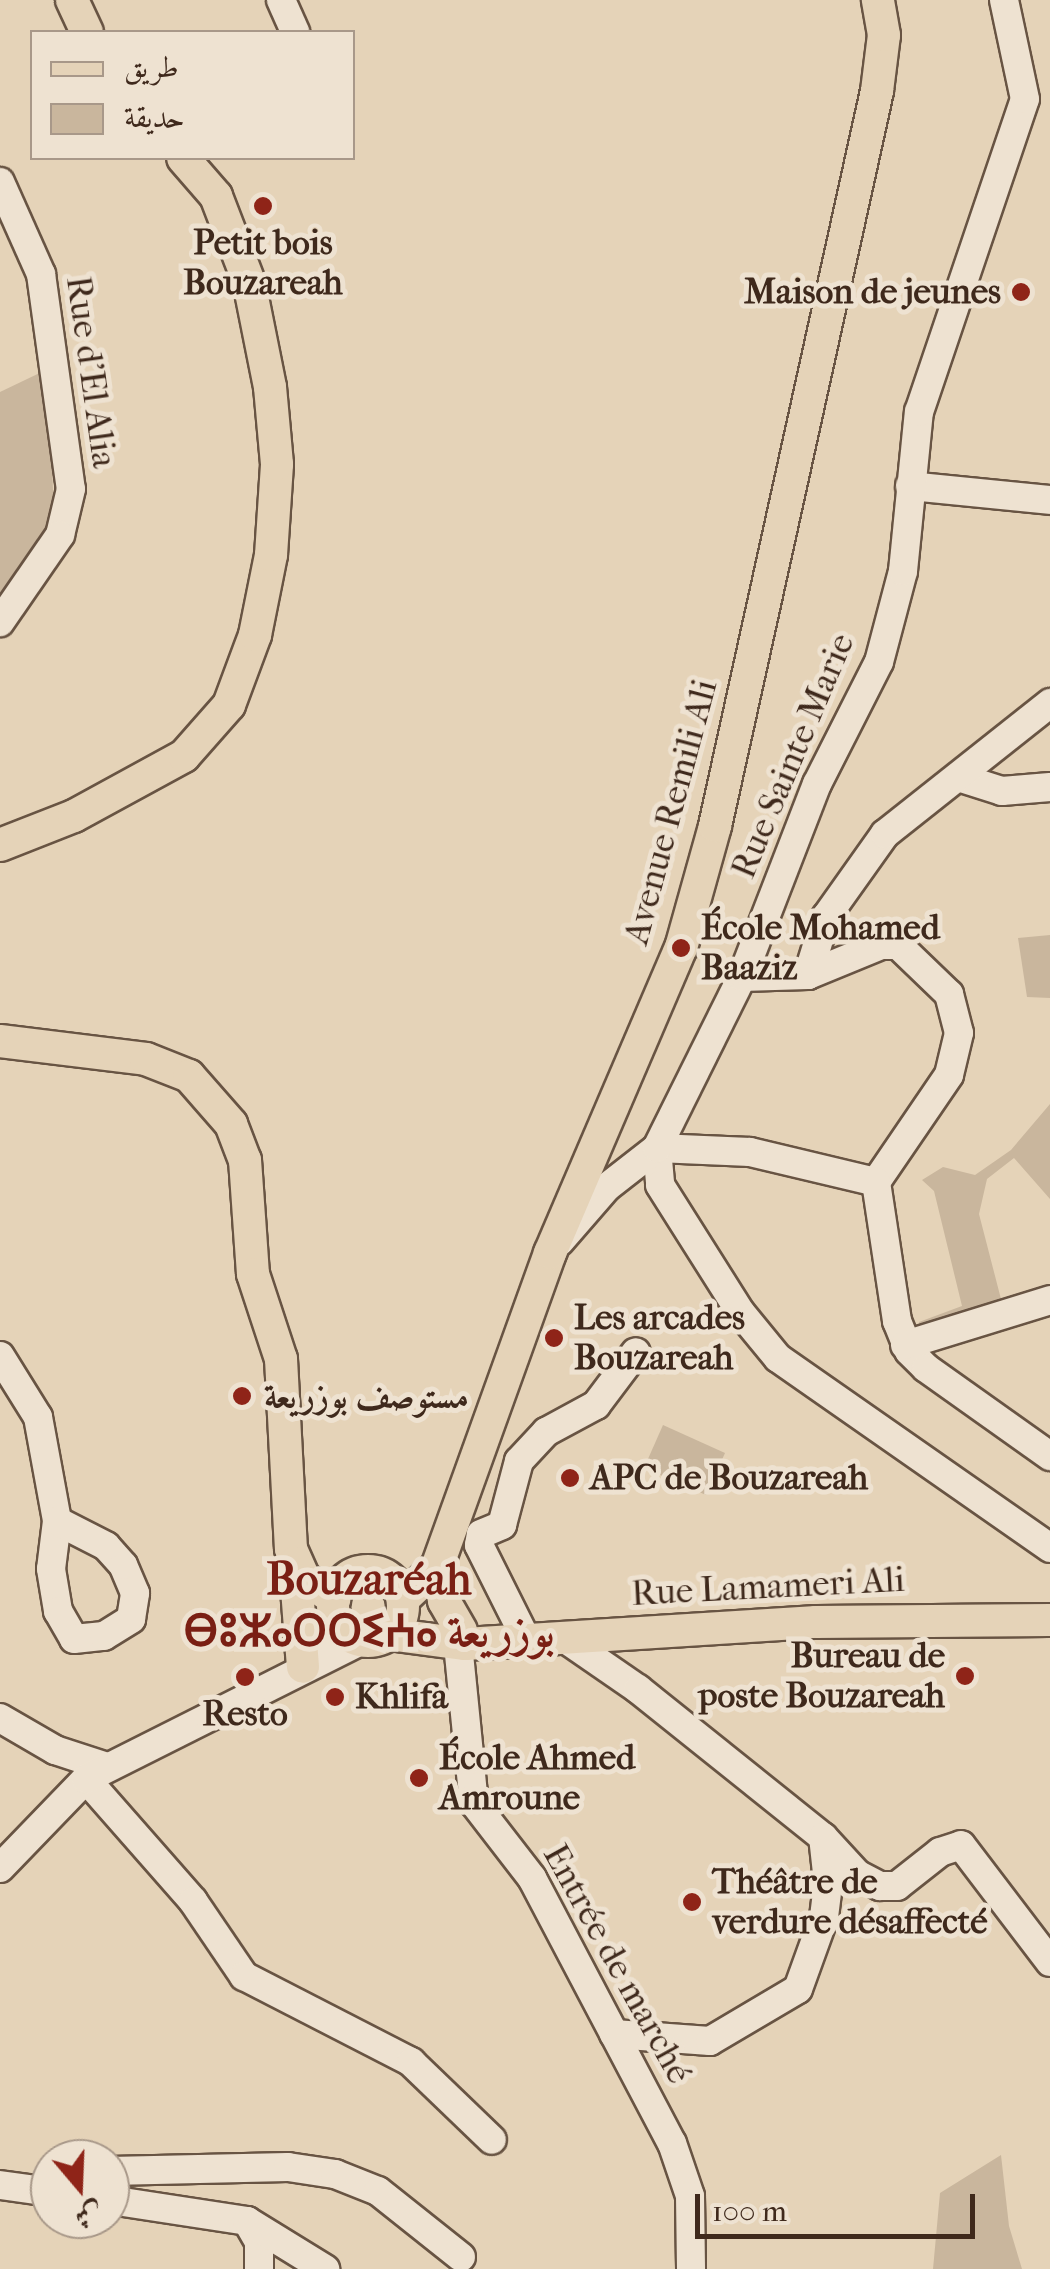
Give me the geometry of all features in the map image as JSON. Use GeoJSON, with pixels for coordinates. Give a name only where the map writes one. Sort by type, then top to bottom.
{"type":"FeatureCollection","features":[{"type":"Feature","properties":{"kind":"main road"},"geometry":{"type":"LineString","coordinates":[[72,0],[86,30]]}},
{"type":"Feature","properties":{"kind":"main road","name":"Avenue Remili Ali"},"geometry":{"type":"LineString","coordinates":[[370,1607],[437,1567],[550,1253],[681,948],[715,826],[877,90],[884,35],[878,0]]}},
{"type":"Feature","properties":{"kind":"main road"},"geometry":{"type":"LineString","coordinates":[[0,846],[74,816],[184,756],[229,705],[255,635],[272,555],[277,464],[270,387],[248,282],[222,213],[184,160]]}},
{"type":"Feature","properties":{"kind":"main road"},"geometry":{"type":"LineString","coordinates":[[0,1041],[146,1059],[189,1076],[232,1124],[246,1160],[253,1274],[281,1359],[293,1556],[310,1663]]}},
{"type":"Feature","properties":{"kind":"main road"},"geometry":{"type":"LineString","coordinates":[[293,1556],[370,1607]]}},
{"type":"Feature","properties":{"kind":"main road"},"geometry":{"type":"LineString","coordinates":[[437,1567],[444,1601],[470,1638]]}},
{"type":"Feature","properties":{"kind":"main road","name":"Rue Lamameri Ali"},"geometry":{"type":"LineString","coordinates":[[370,1607],[470,1638],[564,1638],[816,1622],[1050,1620]]}},
{"type":"Feature","properties":{"kind":"street"},"geometry":{"type":"LineString","coordinates":[[281,0],[294,30]]}},
{"type":"Feature","properties":{"kind":"street"},"geometry":{"type":"LineString","coordinates":[[1004,0],[1025,99],[1050,80]]}},
{"type":"Feature","properties":{"kind":"street","name":"Rue Sainte Marie"},"geometry":{"type":"LineString","coordinates":[[550,1253],[607,1187],[657,1148],[742,977],[817,784],[878,662],[903,570],[910,486],[936,348],[1025,99]]}},
{"type":"Feature","properties":{"kind":"street","name":"Rue d'El Alia"},"geometry":{"type":"LineString","coordinates":[[0,182],[41,274],[71,488],[60,534],[0,622]]}},
{"type":"Feature","properties":{"kind":"street"},"geometry":{"type":"LineString","coordinates":[[910,486],[992,499],[1050,500]]}},
{"type":"Feature","properties":{"kind":"street"},"geometry":{"type":"LineString","coordinates":[[808,974],[826,918],[854,869],[886,834],[961,778],[1050,703]]}},
{"type":"Feature","properties":{"kind":"street"},"geometry":{"type":"LineString","coordinates":[[961,778],[1002,791],[1050,787]]}},
{"type":"Feature","properties":{"kind":"street"},"geometry":{"type":"LineString","coordinates":[[742,977],[808,974],[880,945],[898,945],[934,972],[956,1008],[959,1033],[948,1076],[876,1182],[905,1344],[926,1368],[1044,1444]]}},
{"type":"Feature","properties":{"kind":"street"},"geometry":{"type":"LineString","coordinates":[[876,1182],[750,1152],[657,1148],[660,1185],[778,1358],[1050,1548]]}},
{"type":"Feature","properties":{"kind":"street"},"geometry":{"type":"LineString","coordinates":[[905,1344],[1050,1300]]}},
{"type":"Feature","properties":{"kind":"street"},"geometry":{"type":"LineString","coordinates":[[526,1639],[479,1545],[481,1534],[502,1525],[519,1461],[546,1432],[596,1406],[636,1352]]}},
{"type":"Feature","properties":{"kind":"street"},"geometry":{"type":"LineString","coordinates":[[0,1356],[38,1417],[57,1521]]}},
{"type":"Feature","properties":{"kind":"street"},"geometry":{"type":"LineString","coordinates":[[0,1868],[96,1773],[310,1663],[370,1607]]}},
{"type":"Feature","properties":{"kind":"street","name":"Entrée de marché"},"geometry":{"type":"LineString","coordinates":[[470,1638],[474,1803],[532,1878],[685,2174],[691,2269]]}},
{"type":"Feature","properties":{"kind":"street"},"geometry":{"type":"LineString","coordinates":[[564,1638],[638,1689],[823,1837],[858,1874],[880,1886],[897,1886],[940,1852],[961,1845],[1050,1962]]}},
{"type":"Feature","properties":{"kind":"street"},"geometry":{"type":"LineString","coordinates":[[0,1718],[96,1773],[244,1976],[410,2062],[492,2140]]}},
{"type":"Feature","properties":{"kind":"street"},"geometry":{"type":"LineString","coordinates":[[614,2034],[710,2041],[798,1988],[824,1916],[823,1837]]}},
{"type":"Feature","properties":{"kind":"street"},"geometry":{"type":"LineString","coordinates":[[130,2171],[288,2167],[335,2174],[378,2191],[461,2257]]}},
{"type":"Feature","properties":{"kind":"street"},"geometry":{"type":"LineString","coordinates":[[0,2173],[30,2172]]}},
{"type":"Feature","properties":{"kind":"street"},"geometry":{"type":"LineString","coordinates":[[0,2185],[30,2189]]}},
{"type":"Feature","properties":{"kind":"street"},"geometry":{"type":"LineString","coordinates":[[130,2203],[247,2221],[325,2269]]}},
{"type":"Feature","properties":{"kind":"street"},"geometry":{"type":"LineString","coordinates":[[247,2221],[259,2242],[259,2269]]}},
{"type":"Feature","properties":{"kind":"green space"},"geometry":{"type":"Polygon","coordinates":[[[48,369],[54,514],[0,604],[0,392],[48,369]]]}},
{"type":"Feature","properties":{"kind":"green space"},"geometry":{"type":"Polygon","coordinates":[[[1050,935],[1050,998],[1027,997],[1018,938],[1050,935]]]}},
{"type":"Feature","properties":{"kind":"green space"},"geometry":{"type":"Polygon","coordinates":[[[1050,1104],[1050,1199],[1014,1158],[987,1179],[979,1214],[1002,1303],[921,1331],[919,1322],[962,1306],[934,1191],[922,1180],[943,1167],[975,1175],[1011,1150],[1050,1104]]]}},
{"type":"Feature","properties":{"kind":"green space"},"geometry":{"type":"Polygon","coordinates":[[[663,1425],[725,1453],[706,1495],[644,1468],[663,1425]]]}},
{"type":"Feature","properties":{"kind":"green space"},"geometry":{"type":"Polygon","coordinates":[[[1001,2155],[1009,2226],[1022,2269],[933,2269],[940,2193],[1001,2155]]]}},
{"type":"Feature","properties":{"kind":"place","name":"Petit bois Bouzareah"},"geometry":{"type":"Point","coordinates":[263,206]}},
{"type":"Feature","properties":{"kind":"place","name":"Maison de jeunes"},"geometry":{"type":"Point","coordinates":[1021,292]}},
{"type":"Feature","properties":{"kind":"place","name":"École Mohamed Baaziz"},"geometry":{"type":"Point","coordinates":[681,948]}},
{"type":"Feature","properties":{"kind":"place","name":"Les arcades Bouzareah"},"geometry":{"type":"Point","coordinates":[554,1338]}},
{"type":"Feature","properties":{"kind":"place","name":"مستوصف بوزريعة"},"geometry":{"type":"Point","coordinates":[242,1396]}},
{"type":"Feature","properties":{"kind":"place","name":"APC de Bouzareah"},"geometry":{"type":"Point","coordinates":[570,1478]}},
{"type":"Feature","properties":{"kind":"place","name":"Bureau de poste Bouzareah"},"geometry":{"type":"Point","coordinates":[965,1676]}},
{"type":"Feature","properties":{"kind":"place","name":"Resto"},"geometry":{"type":"Point","coordinates":[245,1677]}},
{"type":"Feature","properties":{"kind":"place","name":"Khlifa"},"geometry":{"type":"Point","coordinates":[335,1697]}},
{"type":"Feature","properties":{"kind":"place","name":"École Ahmed Amroune"},"geometry":{"type":"Point","coordinates":[419,1778]}},
{"type":"Feature","properties":{"kind":"place","name":"Théâtre de verdure désaffecté"},"geometry":{"type":"Point","coordinates":[692,1902]}},
{"type":"Feature","properties":{"kind":"district","name":"Bouzaréah ⴱⵓⵣⴰⵔⵔⵉⵄⴰ بوزريعة"},"geometry":{"type":"Point","coordinates":[369,1606]}}]}
